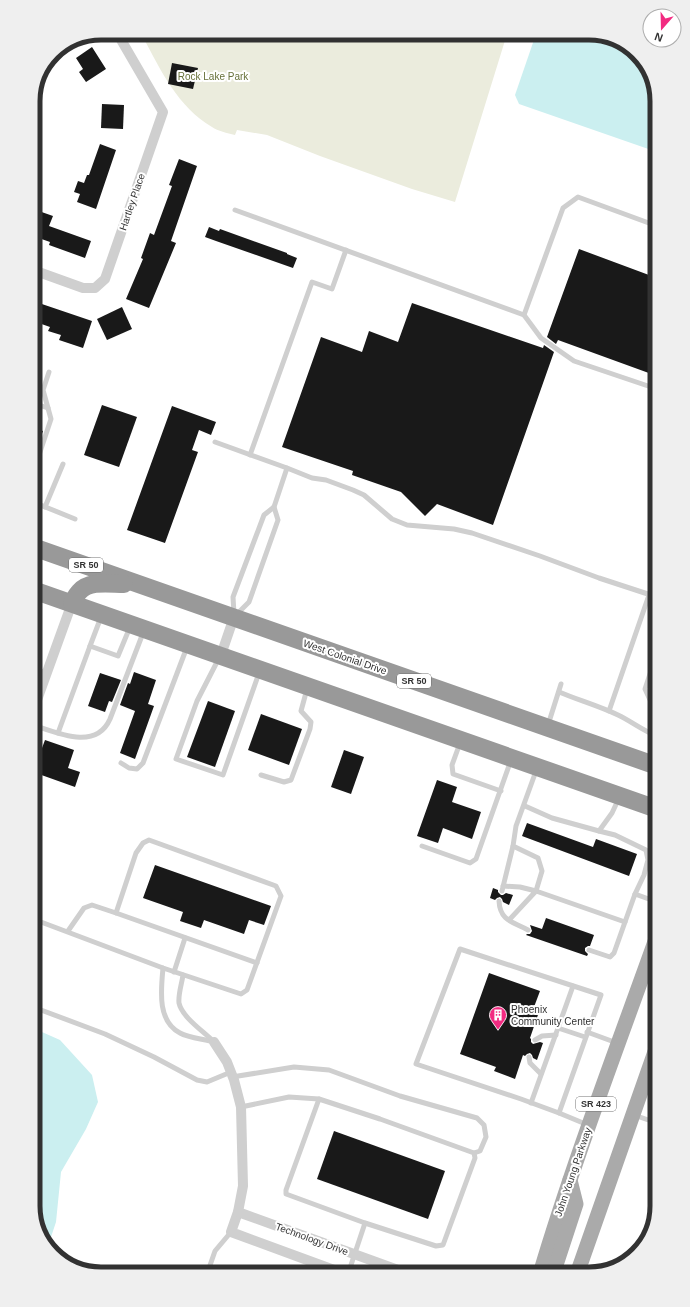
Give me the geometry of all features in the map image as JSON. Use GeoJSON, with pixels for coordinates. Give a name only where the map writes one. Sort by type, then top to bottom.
{"type":"FeatureCollection","features":[{"type":"Feature","properties":{"kind":"highway","name":"West Colonial Drive"},"geometry":{"type":"LineString","coordinates":[[40,549],[650,764]]}},
{"type":"Feature","properties":{"kind":"highway"},"geometry":{"type":"LineString","coordinates":[[72,603],[79,592],[85,587],[98,584],[139,584]]}},
{"type":"Feature","properties":{"kind":"highway"},"geometry":{"type":"LineString","coordinates":[[40,592],[650,807]]}},
{"type":"Feature","properties":{"kind":"main road","name":"John Young Parkway"},"geometry":{"type":"LineString","coordinates":[[542,1267],[588,1125],[650,955]]}},
{"type":"Feature","properties":{"kind":"main road"},"geometry":{"type":"LineString","coordinates":[[579,1267],[650,1066]]}},
{"type":"Feature","properties":{"kind":"main road"},"geometry":{"type":"LineString","coordinates":[[555,1267],[576,1204],[570,1179]]}},
{"type":"Feature","properties":{"kind":"street","name":"Hartley Place"},"geometry":{"type":"LineString","coordinates":[[40,273],[83,288],[95,288],[105,279],[163,112],[121,40]]}},
{"type":"Feature","properties":{"kind":"street"},"geometry":{"type":"LineString","coordinates":[[40,692],[72,603]]}},
{"type":"Feature","properties":{"kind":"street"},"geometry":{"type":"LineString","coordinates":[[220,655],[234,618]]}},
{"type":"Feature","properties":{"kind":"street"},"geometry":{"type":"LineString","coordinates":[[214,1042],[227,1062],[232,1074],[241,1107],[243,1186],[238,1212],[231,1232],[326,1267]]}},
{"type":"Feature","properties":{"kind":"street","name":"Technology Drive"},"geometry":{"type":"LineString","coordinates":[[238,1212],[390,1267]]}},
{"type":"Feature","properties":{"kind":"lane"},"geometry":{"type":"LineString","coordinates":[[524,315],[563,208],[578,197],[650,223]]}},
{"type":"Feature","properties":{"kind":"lane"},"geometry":{"type":"LineString","coordinates":[[234,210],[524,315],[541,338],[574,361],[650,387]]}},
{"type":"Feature","properties":{"kind":"lane"},"geometry":{"type":"LineString","coordinates":[[250,455],[312,282],[332,289],[346,250]]}},
{"type":"Feature","properties":{"kind":"lane"},"geometry":{"type":"LineString","coordinates":[[40,452],[51,419],[43,390],[49,372]]}},
{"type":"Feature","properties":{"kind":"lane"},"geometry":{"type":"LineString","coordinates":[[40,405],[48,408]]}},
{"type":"Feature","properties":{"kind":"lane"},"geometry":{"type":"LineString","coordinates":[[214,442],[312,478],[326,480],[364,495],[392,519],[407,525],[454,529],[472,533],[649,595],[609,711]]}},
{"type":"Feature","properties":{"kind":"lane"},"geometry":{"type":"LineString","coordinates":[[45,507],[63,464]]}},
{"type":"Feature","properties":{"kind":"lane"},"geometry":{"type":"LineString","coordinates":[[234,618],[234,597],[242,574],[264,515],[274,507],[287,468]]}},
{"type":"Feature","properties":{"kind":"lane"},"geometry":{"type":"LineString","coordinates":[[40,505],[76,519]]}},
{"type":"Feature","properties":{"kind":"lane"},"geometry":{"type":"LineString","coordinates":[[234,618],[249,602],[278,520],[274,507]]}},
{"type":"Feature","properties":{"kind":"lane"},"geometry":{"type":"LineString","coordinates":[[58,733],[102,614]]}},
{"type":"Feature","properties":{"kind":"lane"},"geometry":{"type":"LineString","coordinates":[[90,646],[118,656],[138,626]]}},
{"type":"Feature","properties":{"kind":"lane"},"geometry":{"type":"LineString","coordinates":[[40,727],[73,737],[90,736],[101,732],[106,727],[138,626]]}},
{"type":"Feature","properties":{"kind":"lane"},"geometry":{"type":"LineString","coordinates":[[121,763],[129,768],[137,769],[143,763],[188,644]]}},
{"type":"Feature","properties":{"kind":"lane"},"geometry":{"type":"LineString","coordinates":[[220,655],[198,701],[176,759],[223,775],[260,669]]}},
{"type":"Feature","properties":{"kind":"lane"},"geometry":{"type":"LineString","coordinates":[[40,670],[47,673]]}},
{"type":"Feature","properties":{"kind":"lane"},"geometry":{"type":"LineString","coordinates":[[650,674],[645,689],[650,700]]}},
{"type":"Feature","properties":{"kind":"lane"},"geometry":{"type":"LineString","coordinates":[[547,727],[561,684]]}},
{"type":"Feature","properties":{"kind":"lane"},"geometry":{"type":"LineString","coordinates":[[261,775],[284,782],[291,780],[310,729],[311,722],[300,711],[308,686]]}},
{"type":"Feature","properties":{"kind":"lane"},"geometry":{"type":"LineString","coordinates":[[559,692],[609,711],[650,733]]}},
{"type":"Feature","properties":{"kind":"lane"},"geometry":{"type":"LineString","coordinates":[[461,739],[452,765],[453,774],[501,791]]}},
{"type":"Feature","properties":{"kind":"lane"},"geometry":{"type":"LineString","coordinates":[[422,846],[470,863],[476,859],[512,757]]}},
{"type":"Feature","properties":{"kind":"lane"},"geometry":{"type":"LineString","coordinates":[[538,766],[516,826],[503,888],[520,887],[536,890],[625,922]]}},
{"type":"Feature","properties":{"kind":"lane"},"geometry":{"type":"LineString","coordinates":[[599,831],[612,813],[620,796]]}},
{"type":"Feature","properties":{"kind":"lane"},"geometry":{"type":"LineString","coordinates":[[524,806],[552,818],[615,835],[646,850],[648,860],[644,875],[635,894],[614,953],[610,957],[589,950]]}},
{"type":"Feature","properties":{"kind":"lane"},"geometry":{"type":"LineString","coordinates":[[40,921],[174,972],[241,994],[246,990],[281,896],[276,886],[149,840],[142,843],[136,853],[116,913]]}},
{"type":"Feature","properties":{"kind":"lane"},"geometry":{"type":"LineString","coordinates":[[509,920],[536,890],[542,872],[538,858],[513,846]]}},
{"type":"Feature","properties":{"kind":"lane"},"geometry":{"type":"LineString","coordinates":[[635,894],[650,899]]}},
{"type":"Feature","properties":{"kind":"lane"},"geometry":{"type":"LineString","coordinates":[[499,901],[500,910],[504,918],[528,930]]}},
{"type":"Feature","properties":{"kind":"lane"},"geometry":{"type":"LineString","coordinates":[[68,931],[84,908],[92,905],[257,963]]}},
{"type":"Feature","properties":{"kind":"lane"},"geometry":{"type":"LineString","coordinates":[[174,972],[185,938]]}},
{"type":"Feature","properties":{"kind":"lane"},"geometry":{"type":"LineString","coordinates":[[559,1113],[600,995],[460,949],[416,1064],[531,1103],[588,1125]]}},
{"type":"Feature","properties":{"kind":"lane"},"geometry":{"type":"LineString","coordinates":[[163,968],[161,996],[163,1011],[170,1026],[181,1033],[214,1042]]}},
{"type":"Feature","properties":{"kind":"lane"},"geometry":{"type":"LineString","coordinates":[[183,975],[179,1002],[182,1010],[187,1017],[214,1042]]}},
{"type":"Feature","properties":{"kind":"lane"},"geometry":{"type":"LineString","coordinates":[[531,1103],[573,986]]}},
{"type":"Feature","properties":{"kind":"lane"},"geometry":{"type":"LineString","coordinates":[[40,1010],[106,1034],[197,1080],[206,1082],[232,1074],[294,1067],[329,1070],[400,1096],[477,1118],[484,1124],[486,1137],[480,1151],[474,1153],[319,1099],[289,1097],[241,1107]]}},
{"type":"Feature","properties":{"kind":"lane"},"geometry":{"type":"LineString","coordinates":[[558,1028],[586,1034],[618,1044]]}},
{"type":"Feature","properties":{"kind":"lane"},"geometry":{"type":"LineString","coordinates":[[535,1040],[542,1036],[556,1035]]}},
{"type":"Feature","properties":{"kind":"lane"},"geometry":{"type":"LineString","coordinates":[[529,1057],[530,1063],[541,1074]]}},
{"type":"Feature","properties":{"kind":"lane"},"geometry":{"type":"LineString","coordinates":[[319,1099],[286,1190],[286,1194],[365,1223],[436,1246],[443,1245],[475,1158],[474,1153]]}},
{"type":"Feature","properties":{"kind":"lane"},"geometry":{"type":"LineString","coordinates":[[633,1115],[650,1121]]}},
{"type":"Feature","properties":{"kind":"lane"},"geometry":{"type":"LineString","coordinates":[[350,1267],[365,1223]]}},
{"type":"Feature","properties":{"kind":"lane"},"geometry":{"type":"LineString","coordinates":[[210,1267],[215,1251],[231,1232]]}},
{"type":"Feature","properties":{"kind":"green space","name":"Rock Lake Park"},"geometry":{"type":"Polygon","coordinates":[[[145,40],[505,40],[455,202],[412,189],[267,135],[237,130],[235,135],[214,128],[200,119],[180,99],[157,63],[145,40]]]}},
{"type":"Feature","properties":{"kind":"water"},"geometry":{"type":"Polygon","coordinates":[[[534,40],[593,40],[601,41],[620,48],[632,58],[642,70],[649,89],[650,150],[519,104],[515,95],[534,40]]]}},
{"type":"Feature","properties":{"kind":"water"},"geometry":{"type":"Polygon","coordinates":[[[40,1031],[60,1040],[92,1075],[98,1102],[86,1129],[61,1172],[56,1222],[50,1238],[48,1236],[41,1218],[40,1206],[40,1031]]]}},
{"type":"Feature","properties":{"kind":"building"},"geometry":{"type":"Polygon","coordinates":[[[92,47],[106,69],[86,82],[79,72],[83,69],[76,58],[92,47]]]}},
{"type":"Feature","properties":{"kind":"building"},"geometry":{"type":"Polygon","coordinates":[[[172,63],[198,68],[193,89],[168,84],[172,63]]]}},
{"type":"Feature","properties":{"kind":"building"},"geometry":{"type":"Polygon","coordinates":[[[102,104],[124,105],[123,129],[101,128],[102,104]]]}},
{"type":"Feature","properties":{"kind":"building"},"geometry":{"type":"Polygon","coordinates":[[[100,144],[116,150],[96,209],[77,202],[80,194],[74,192],[78,181],[84,183],[87,175],[89,175],[100,144]]]}},
{"type":"Feature","properties":{"kind":"building"},"geometry":{"type":"Polygon","coordinates":[[[179,159],[197,166],[171,241],[176,243],[149,308],[126,299],[143,259],[141,258],[150,233],[154,235],[172,186],[169,185],[179,159]]]}},
{"type":"Feature","properties":{"kind":"building"},"geometry":{"type":"Polygon","coordinates":[[[40,211],[53,216],[49,226],[91,241],[85,258],[49,245],[50,242],[40,238],[40,211]]]}},
{"type":"Feature","properties":{"kind":"building"},"geometry":{"type":"Polygon","coordinates":[[[209,227],[219,231],[220,229],[287,253],[297,258],[293,268],[205,237],[209,227]]]}},
{"type":"Feature","properties":{"kind":"building"},"geometry":{"type":"Polygon","coordinates":[[[579,249],[650,275],[650,373],[558,340],[556,344],[547,337],[579,249]]]}},
{"type":"Feature","properties":{"kind":"building"},"geometry":{"type":"Polygon","coordinates":[[[40,303],[92,321],[83,348],[59,340],[61,335],[48,331],[50,327],[40,323],[40,303]]]}},
{"type":"Feature","properties":{"kind":"building"},"geometry":{"type":"Polygon","coordinates":[[[412,303],[543,348],[544,345],[554,352],[493,525],[437,504],[425,516],[401,492],[352,475],[353,471],[282,447],[321,337],[362,352],[369,331],[398,342],[412,303]]]}},
{"type":"Feature","properties":{"kind":"building"},"geometry":{"type":"Polygon","coordinates":[[[122,307],[132,329],[107,340],[97,319],[122,307]]]}},
{"type":"Feature","properties":{"kind":"building"},"geometry":{"type":"Polygon","coordinates":[[[102,405],[137,417],[119,467],[84,455],[102,405]]]}},
{"type":"Feature","properties":{"kind":"building"},"geometry":{"type":"Polygon","coordinates":[[[172,406],[216,422],[211,435],[199,430],[192,450],[198,452],[165,543],[127,530],[172,406]]]}},
{"type":"Feature","properties":{"kind":"building"},"geometry":{"type":"Polygon","coordinates":[[[40,430],[43,431],[40,439],[40,430]]]}},
{"type":"Feature","properties":{"kind":"building"},"geometry":{"type":"Polygon","coordinates":[[[134,672],[156,680],[148,704],[154,706],[135,759],[120,753],[135,711],[120,705],[128,683],[130,684],[134,672]]]}},
{"type":"Feature","properties":{"kind":"building"},"geometry":{"type":"Polygon","coordinates":[[[100,673],[121,680],[112,702],[109,701],[105,712],[88,706],[100,673]]]}},
{"type":"Feature","properties":{"kind":"building"},"geometry":{"type":"Polygon","coordinates":[[[208,701],[235,711],[215,767],[187,757],[208,701]]]}},
{"type":"Feature","properties":{"kind":"building"},"geometry":{"type":"Polygon","coordinates":[[[261,714],[302,729],[289,765],[248,750],[261,714]]]}},
{"type":"Feature","properties":{"kind":"building"},"geometry":{"type":"Polygon","coordinates":[[[45,740],[74,750],[68,768],[80,772],[75,787],[40,774],[40,753],[45,740]]]}},
{"type":"Feature","properties":{"kind":"building"},"geometry":{"type":"Polygon","coordinates":[[[344,750],[364,757],[351,794],[331,787],[344,750]]]}},
{"type":"Feature","properties":{"kind":"building"},"geometry":{"type":"Polygon","coordinates":[[[437,780],[457,787],[452,802],[481,812],[472,839],[443,828],[438,843],[417,836],[437,780]]]}},
{"type":"Feature","properties":{"kind":"building"},"geometry":{"type":"Polygon","coordinates":[[[527,823],[593,847],[596,839],[637,854],[629,876],[522,836],[527,823]]]}},
{"type":"Feature","properties":{"kind":"building"},"geometry":{"type":"Polygon","coordinates":[[[155,865],[271,906],[264,925],[249,920],[244,934],[204,920],[201,928],[180,921],[183,912],[143,898],[155,865]]]}},
{"type":"Feature","properties":{"kind":"building"},"geometry":{"type":"Polygon","coordinates":[[[493,888],[498,890],[501,895],[506,893],[513,895],[509,905],[503,902],[500,897],[495,900],[490,898],[493,888]]]}},
{"type":"Feature","properties":{"kind":"building"},"geometry":{"type":"Polygon","coordinates":[[[546,918],[594,935],[590,946],[585,948],[585,951],[588,954],[587,956],[526,935],[530,934],[532,931],[530,925],[542,929],[546,918]]]}},
{"type":"Feature","properties":{"kind":"building","name":"Phoenix Community Center"},"geometry":{"type":"Polygon","coordinates":[[[489,973],[540,991],[534,1007],[540,1009],[530,1038],[533,1044],[540,1042],[543,1043],[537,1060],[533,1058],[530,1053],[525,1056],[523,1055],[515,1079],[494,1071],[496,1067],[460,1054],[489,973]]]}},
{"type":"Feature","properties":{"kind":"building"},"geometry":{"type":"Polygon","coordinates":[[[334,1131],[445,1171],[428,1219],[317,1179],[334,1131]]]}},
{"type":"Feature","properties":{"kind":"place","name":"Phoenix Community Center"},"geometry":{"type":"Point","coordinates":[498,1030]}}]}
